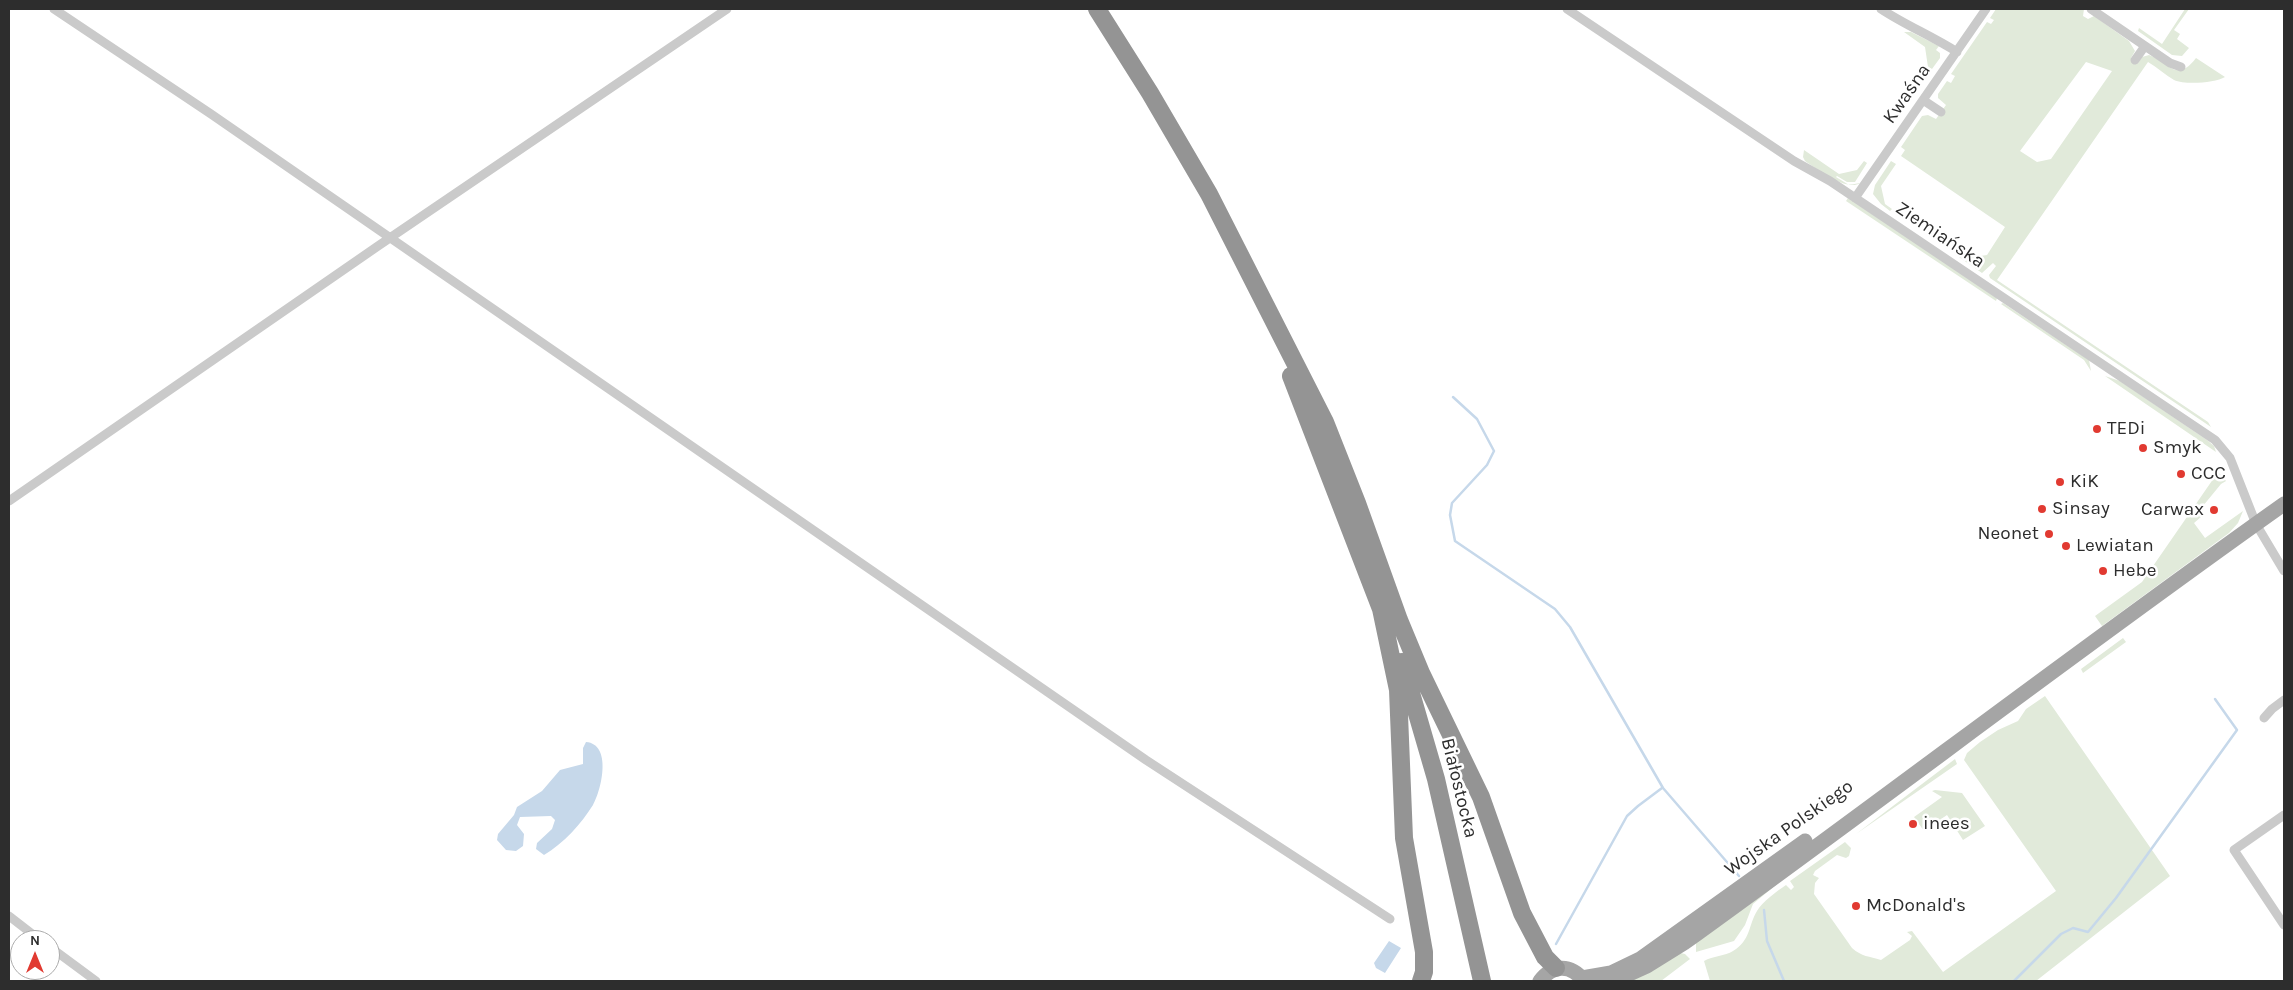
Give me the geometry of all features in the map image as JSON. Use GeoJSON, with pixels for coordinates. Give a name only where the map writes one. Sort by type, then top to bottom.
{"type":"FeatureCollection","features":[{"type":"Feature","properties":{"kind":"highway"},"geometry":{"type":"LineString","coordinates":[[1097,9],[1150,93],[1209,194],[1259,294],[1292,353],[1325,422],[1357,503],[1399,620],[1421,673],[1481,797],[1522,913],[1545,957],[1556,968]]}},
{"type":"Feature","properties":{"kind":"highway"},"geometry":{"type":"LineString","coordinates":[[1259,294],[1344,508],[1381,609],[1398,690],[1404,838],[1424,952],[1424,972],[1421,981]]}},
{"type":"Feature","properties":{"kind":"highway","name":"Białostocka"},"geometry":{"type":"LineString","coordinates":[[1381,609],[1408,676],[1485,975]]}},
{"type":"Feature","properties":{"kind":"highway","name":"Białostocka"},"geometry":{"type":"LineString","coordinates":[[1399,620],[1443,773],[1485,975]]}},
{"type":"Feature","properties":{"kind":"main road","name":"Wojska Polskiego"},"geometry":{"type":"LineString","coordinates":[[1583,980],[1611,973],[1640,959],[1840,823],[2284,504]]}},
{"type":"Feature","properties":{"kind":"main road","name":"Wojska Polskiego"},"geometry":{"type":"LineString","coordinates":[[1614,981],[1647,966],[1684,943],[1840,823]]}},
{"type":"Feature","properties":{"kind":"main road"},"geometry":{"type":"LineString","coordinates":[[1540,981],[1545,974],[1556,968],[1571,969],[1583,980]]}},
{"type":"Feature","properties":{"kind":"street"},"geometry":{"type":"LineString","coordinates":[[54,9],[211,114],[1139,755],[1390,919]]}},
{"type":"Feature","properties":{"kind":"street"},"geometry":{"type":"LineString","coordinates":[[9,500],[389,238],[727,9]]}},
{"type":"Feature","properties":{"kind":"street","name":"Ziemiańska"},"geometry":{"type":"LineString","coordinates":[[1567,9],[1794,162],[1855,198],[2215,440],[2234,466],[2256,524],[2284,571]]}},
{"type":"Feature","properties":{"kind":"street"},"geometry":{"type":"LineString","coordinates":[[1882,9],[1902,23],[1943,43],[1956,52]]}},
{"type":"Feature","properties":{"kind":"street","name":"Kwaśna"},"geometry":{"type":"LineString","coordinates":[[1855,198],[1986,9]]}},
{"type":"Feature","properties":{"kind":"street"},"geometry":{"type":"LineString","coordinates":[[2091,9],[2170,63],[2181,67]]}},
{"type":"Feature","properties":{"kind":"street"},"geometry":{"type":"LineString","coordinates":[[2135,60],[2145,46]]}},
{"type":"Feature","properties":{"kind":"street"},"geometry":{"type":"LineString","coordinates":[[1923,100],[1941,112]]}},
{"type":"Feature","properties":{"kind":"street"},"geometry":{"type":"LineString","coordinates":[[2264,718],[2284,700]]}},
{"type":"Feature","properties":{"kind":"street"},"geometry":{"type":"LineString","coordinates":[[2284,815],[2234,850],[2284,925]]}},
{"type":"Feature","properties":{"kind":"street"},"geometry":{"type":"LineString","coordinates":[[9,916],[27,930]]}},
{"type":"Feature","properties":{"kind":"street"},"geometry":{"type":"LineString","coordinates":[[60,954],[96,981]]}},
{"type":"Feature","properties":{"kind":"green space"},"geometry":{"type":"Polygon","coordinates":[[[1996,9],[2084,9],[2083,16],[2088,19],[2094,16],[2129,41],[2135,51],[2131,58],[2138,63],[2142,57],[2149,55],[2172,69],[2178,70],[2189,66],[2196,58],[2225,77],[2207,82],[2179,82],[2148,62],[1997,280],[2208,422],[2211,427],[1990,278],[1989,275],[1996,266],[1993,263],[1982,273],[1956,255],[1958,252],[1967,258],[1987,255],[2005,227],[1901,156],[1905,150],[1901,147],[1922,116],[1928,115],[1936,119],[1946,105],[1938,98],[1938,94],[1947,81],[1951,83],[1955,76],[1951,74],[1987,22],[1991,24],[1994,20],[1990,18],[1996,9]],[[2086,62],[2020,151],[2037,162],[2051,159],[2112,71],[2086,62]]]}},
{"type":"Feature","properties":{"kind":"green space"},"geometry":{"type":"Polygon","coordinates":[[[2185,9],[2189,9],[2174,30],[2180,34],[2177,39],[2189,48],[2182,56],[2172,55],[2138,31],[2139,28],[2162,44],[2185,9]]]}},
{"type":"Feature","properties":{"kind":"green space"},"geometry":{"type":"Polygon","coordinates":[[[1904,32],[1911,32],[1939,46],[1936,50],[1940,53],[1940,58],[1932,69],[1928,67],[1925,47],[1904,32]]]}},
{"type":"Feature","properties":{"kind":"green space"},"geometry":{"type":"Polygon","coordinates":[[[1804,150],[1839,174],[1857,170],[1864,161],[1867,163],[1855,182],[1847,182],[1836,177],[1846,183],[1824,174],[1805,161],[1803,157],[1804,150]]]}},
{"type":"Feature","properties":{"kind":"green space"},"geometry":{"type":"Polygon","coordinates":[[[1891,161],[1896,164],[1881,186],[1885,204],[1892,209],[1890,211],[1873,194],[1875,185],[1891,161]]]}},
{"type":"Feature","properties":{"kind":"green space"},"geometry":{"type":"Polygon","coordinates":[[[1848,198],[1997,298],[1996,301],[1846,201],[1848,198]]]}},
{"type":"Feature","properties":{"kind":"green space"},"geometry":{"type":"Polygon","coordinates":[[[2003,303],[2089,360],[2091,371],[2084,360],[2001,304],[2003,303]]]}},
{"type":"Feature","properties":{"kind":"green space"},"geometry":{"type":"Polygon","coordinates":[[[2105,376],[2120,381],[2207,440],[2214,446],[2216,452],[2105,376]]]}},
{"type":"Feature","properties":{"kind":"green space"},"geometry":{"type":"Polygon","coordinates":[[[2218,472],[2226,481],[2221,484],[2198,512],[2201,517],[2194,523],[2205,538],[2243,511],[2238,523],[2229,533],[2102,626],[2095,616],[2142,582],[2218,472]]]}},
{"type":"Feature","properties":{"kind":"green space"},"geometry":{"type":"Polygon","coordinates":[[[2123,638],[2126,642],[2083,673],[2081,669],[2123,638]]]}},
{"type":"Feature","properties":{"kind":"green space"},"geometry":{"type":"Polygon","coordinates":[[[2045,696],[2170,876],[2036,981],[1710,981],[1704,961],[1730,953],[1739,947],[1746,937],[1757,911],[1766,900],[1786,885],[1791,890],[1794,887],[1790,881],[1845,842],[1851,848],[1849,856],[1846,858],[1837,855],[1815,871],[1813,875],[1819,878],[1815,883],[1814,894],[1852,948],[1862,955],[1881,960],[1910,940],[1912,936],[1907,932],[1912,931],[1943,972],[2056,891],[1964,760],[1967,753],[1980,742],[1998,730],[2018,721],[2026,709],[2045,696]]]}},
{"type":"Feature","properties":{"kind":"green space"},"geometry":{"type":"Polygon","coordinates":[[[1955,759],[1957,764],[1856,834],[1955,759]]]}},
{"type":"Feature","properties":{"kind":"green space"},"geometry":{"type":"Polygon","coordinates":[[[1932,791],[1962,793],[1985,826],[1963,840],[1947,815],[1924,831],[1914,817],[1942,797],[1932,791]]]}},
{"type":"Feature","properties":{"kind":"green space"},"geometry":{"type":"Polygon","coordinates":[[[1783,879],[1753,904],[1745,925],[1734,941],[1696,952],[1696,940],[1783,879]]]}},
{"type":"Feature","properties":{"kind":"green space"},"geometry":{"type":"Polygon","coordinates":[[[1676,952],[1685,954],[1690,959],[1661,981],[1622,981],[1676,952]]]}},
{"type":"Feature","properties":{"kind":"water"},"geometry":{"type":"Polygon","coordinates":[[[586,742],[594,745],[599,750],[603,768],[602,779],[596,798],[583,819],[572,833],[544,855],[536,849],[537,843],[552,829],[555,820],[551,816],[520,817],[517,825],[524,834],[523,846],[516,851],[506,850],[497,840],[498,834],[514,815],[517,807],[542,791],[560,770],[583,764],[583,748],[586,742]]]}},
{"type":"Feature","properties":{"kind":"water"},"geometry":{"type":"Polygon","coordinates":[[[1389,941],[1401,948],[1385,973],[1376,968],[1374,963],[1389,941]]]}},
{"type":"Feature","properties":{"kind":"waterway"},"geometry":{"type":"LineString","coordinates":[[1453,397],[1477,419],[1494,451],[1487,465],[1452,503],[1450,515],[1455,541],[1555,609],[1570,627],[1663,788],[1739,876]]}},
{"type":"Feature","properties":{"kind":"waterway"},"geometry":{"type":"LineString","coordinates":[[2014,981],[2061,934],[2073,928],[2088,932],[2116,898],[2237,730],[2215,699]]}},
{"type":"Feature","properties":{"kind":"waterway"},"geometry":{"type":"LineString","coordinates":[[1556,944],[1627,816],[1662,788]]}},
{"type":"Feature","properties":{"kind":"waterway"},"geometry":{"type":"LineString","coordinates":[[1764,910],[1767,941],[1784,981]]}},
{"type":"Feature","properties":{"kind":"place","name":"TEDi"},"geometry":{"type":"Point","coordinates":[2097,429]}},
{"type":"Feature","properties":{"kind":"place","name":"Smyk"},"geometry":{"type":"Point","coordinates":[2143,448]}},
{"type":"Feature","properties":{"kind":"place","name":"CCC"},"geometry":{"type":"Point","coordinates":[2181,474]}},
{"type":"Feature","properties":{"kind":"place","name":"KiK"},"geometry":{"type":"Point","coordinates":[2060,482]}},
{"type":"Feature","properties":{"kind":"place","name":"Sinsay"},"geometry":{"type":"Point","coordinates":[2042,509]}},
{"type":"Feature","properties":{"kind":"place","name":"Carwax"},"geometry":{"type":"Point","coordinates":[2214,510]}},
{"type":"Feature","properties":{"kind":"place","name":"Neonet"},"geometry":{"type":"Point","coordinates":[2049,534]}},
{"type":"Feature","properties":{"kind":"place","name":"Lewiatan"},"geometry":{"type":"Point","coordinates":[2066,546]}},
{"type":"Feature","properties":{"kind":"place","name":"Hebe"},"geometry":{"type":"Point","coordinates":[2103,571]}},
{"type":"Feature","properties":{"kind":"place","name":"inees"},"geometry":{"type":"Point","coordinates":[1913,824]}},
{"type":"Feature","properties":{"kind":"place","name":"McDonald's"},"geometry":{"type":"Point","coordinates":[1856,906]}}]}
